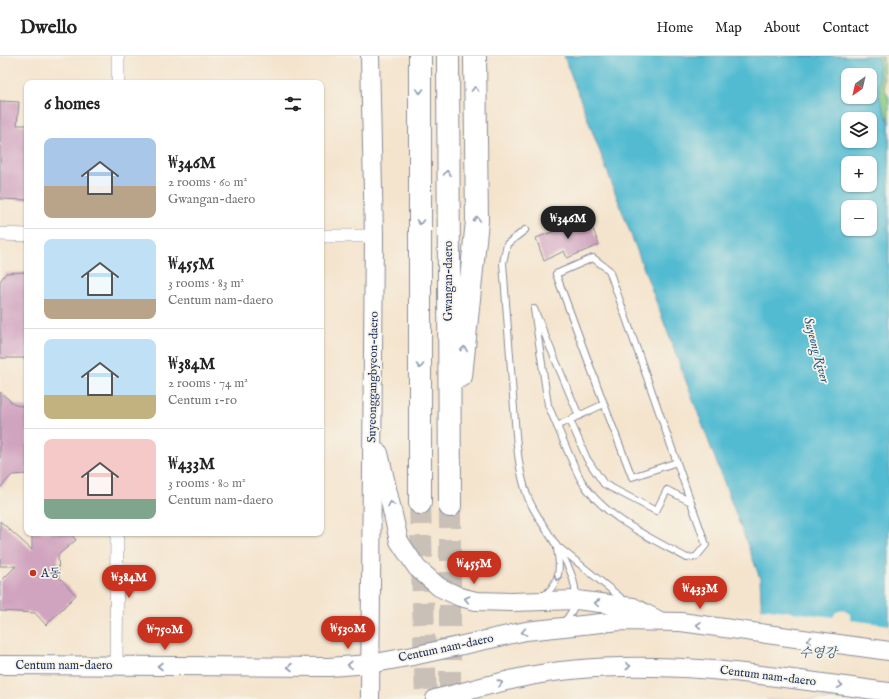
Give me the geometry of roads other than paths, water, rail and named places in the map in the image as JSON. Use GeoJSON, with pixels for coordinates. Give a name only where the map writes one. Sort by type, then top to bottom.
{"type":"FeatureCollection","features":[{"type":"Feature","properties":{"kind":"highway"},"geometry":{"type":"LineString","coordinates":[[420,56],[420,504]]}},
{"type":"Feature","properties":{"kind":"highway","name":"Gwangan-daero"},"geometry":{"type":"LineString","coordinates":[[448,56],[447,124],[450,506]]}},
{"type":"Feature","properties":{"kind":"highway"},"geometry":{"type":"LineString","coordinates":[[450,485],[477,221],[475,56]]}},
{"type":"Feature","properties":{"kind":"main road"},"geometry":{"type":"LineString","coordinates":[[359,56],[371,89]]}},
{"type":"Feature","properties":{"kind":"main road","name":"Suyeonggangbyeon-daero"},"geometry":{"type":"LineString","coordinates":[[370,56],[374,236],[370,699]]}},
{"type":"Feature","properties":{"kind":"main road"},"geometry":{"type":"LineString","coordinates":[[372,425],[400,541],[417,568],[439,587],[460,597],[476,601],[576,600],[633,607],[660,621]]}},
{"type":"Feature","properties":{"kind":"main road","name":"Centum nam-daero"},"geometry":{"type":"LineString","coordinates":[[0,665],[329,667],[370,664],[526,631],[620,621],[660,621],[889,651]]}},
{"type":"Feature","properties":{"kind":"main road","name":"Centum nam-daero"},"geometry":{"type":"LineString","coordinates":[[435,699],[530,676],[570,670],[651,665],[732,671],[889,692]]}},
{"type":"Feature","properties":{"kind":"street"},"geometry":{"type":"LineString","coordinates":[[118,56],[118,80]]}},
{"type":"Feature","properties":{"kind":"street"},"geometry":{"type":"LineString","coordinates":[[0,234],[24,234]]}},
{"type":"Feature","properties":{"kind":"street"},"geometry":{"type":"LineString","coordinates":[[324,236],[374,236]]}},
{"type":"Feature","properties":{"kind":"street"},"geometry":{"type":"LineString","coordinates":[[116,666],[117,536]]}},
{"type":"Feature","properties":{"kind":"lane"},"geometry":{"type":"LineString","coordinates":[[525,230],[508,244],[503,263],[516,432],[521,474],[527,496],[537,518],[567,560],[572,574],[576,600],[573,614],[564,623],[552,628]]}},
{"type":"Feature","properties":{"kind":"lane"},"geometry":{"type":"LineString","coordinates":[[579,416],[534,309],[548,404],[582,481],[604,506],[624,523],[687,558],[696,557],[706,545],[677,462],[609,270],[593,258],[556,274],[632,477],[677,462]]}},
{"type":"Feature","properties":{"kind":"lane"},"geometry":{"type":"LineString","coordinates":[[557,426],[604,404]]}},
{"type":"Feature","properties":{"kind":"lane"},"geometry":{"type":"LineString","coordinates":[[570,420],[587,459],[604,484],[656,510],[667,490],[691,502]]}},
{"type":"Feature","properties":{"kind":"lane"},"geometry":{"type":"LineString","coordinates":[[535,601],[547,593],[556,582],[561,566],[557,546]]}},
{"type":"Feature","properties":{"kind":"lane"},"geometry":{"type":"LineString","coordinates":[[557,546],[633,607]]}},
{"type":"Feature","properties":{"kind":"water"},"geometry":{"type":"Polygon","coordinates":[[[564,56],[878,56],[880,99],[889,122],[889,699],[766,699],[760,578],[564,56]]]}},
{"type":"Feature","properties":{"kind":"tunnel"},"geometry":{"type":"LineString","coordinates":[[420,503],[426,699]]}},
{"type":"Feature","properties":{"kind":"tunnel"},"geometry":{"type":"LineString","coordinates":[[450,506],[450,699]]}},
{"type":"Feature","properties":{"kind":"place","name":"A동"},"geometry":{"type":"Point","coordinates":[33,573]}},
{"type":"Feature","properties":{"kind":"water label","name":"Suyeong River"},"geometry":{"type":"Point","coordinates":[816,350]}},
{"type":"Feature","properties":{"kind":"water label","name":"수영강"},"geometry":{"type":"Point","coordinates":[818,653]}}]}
